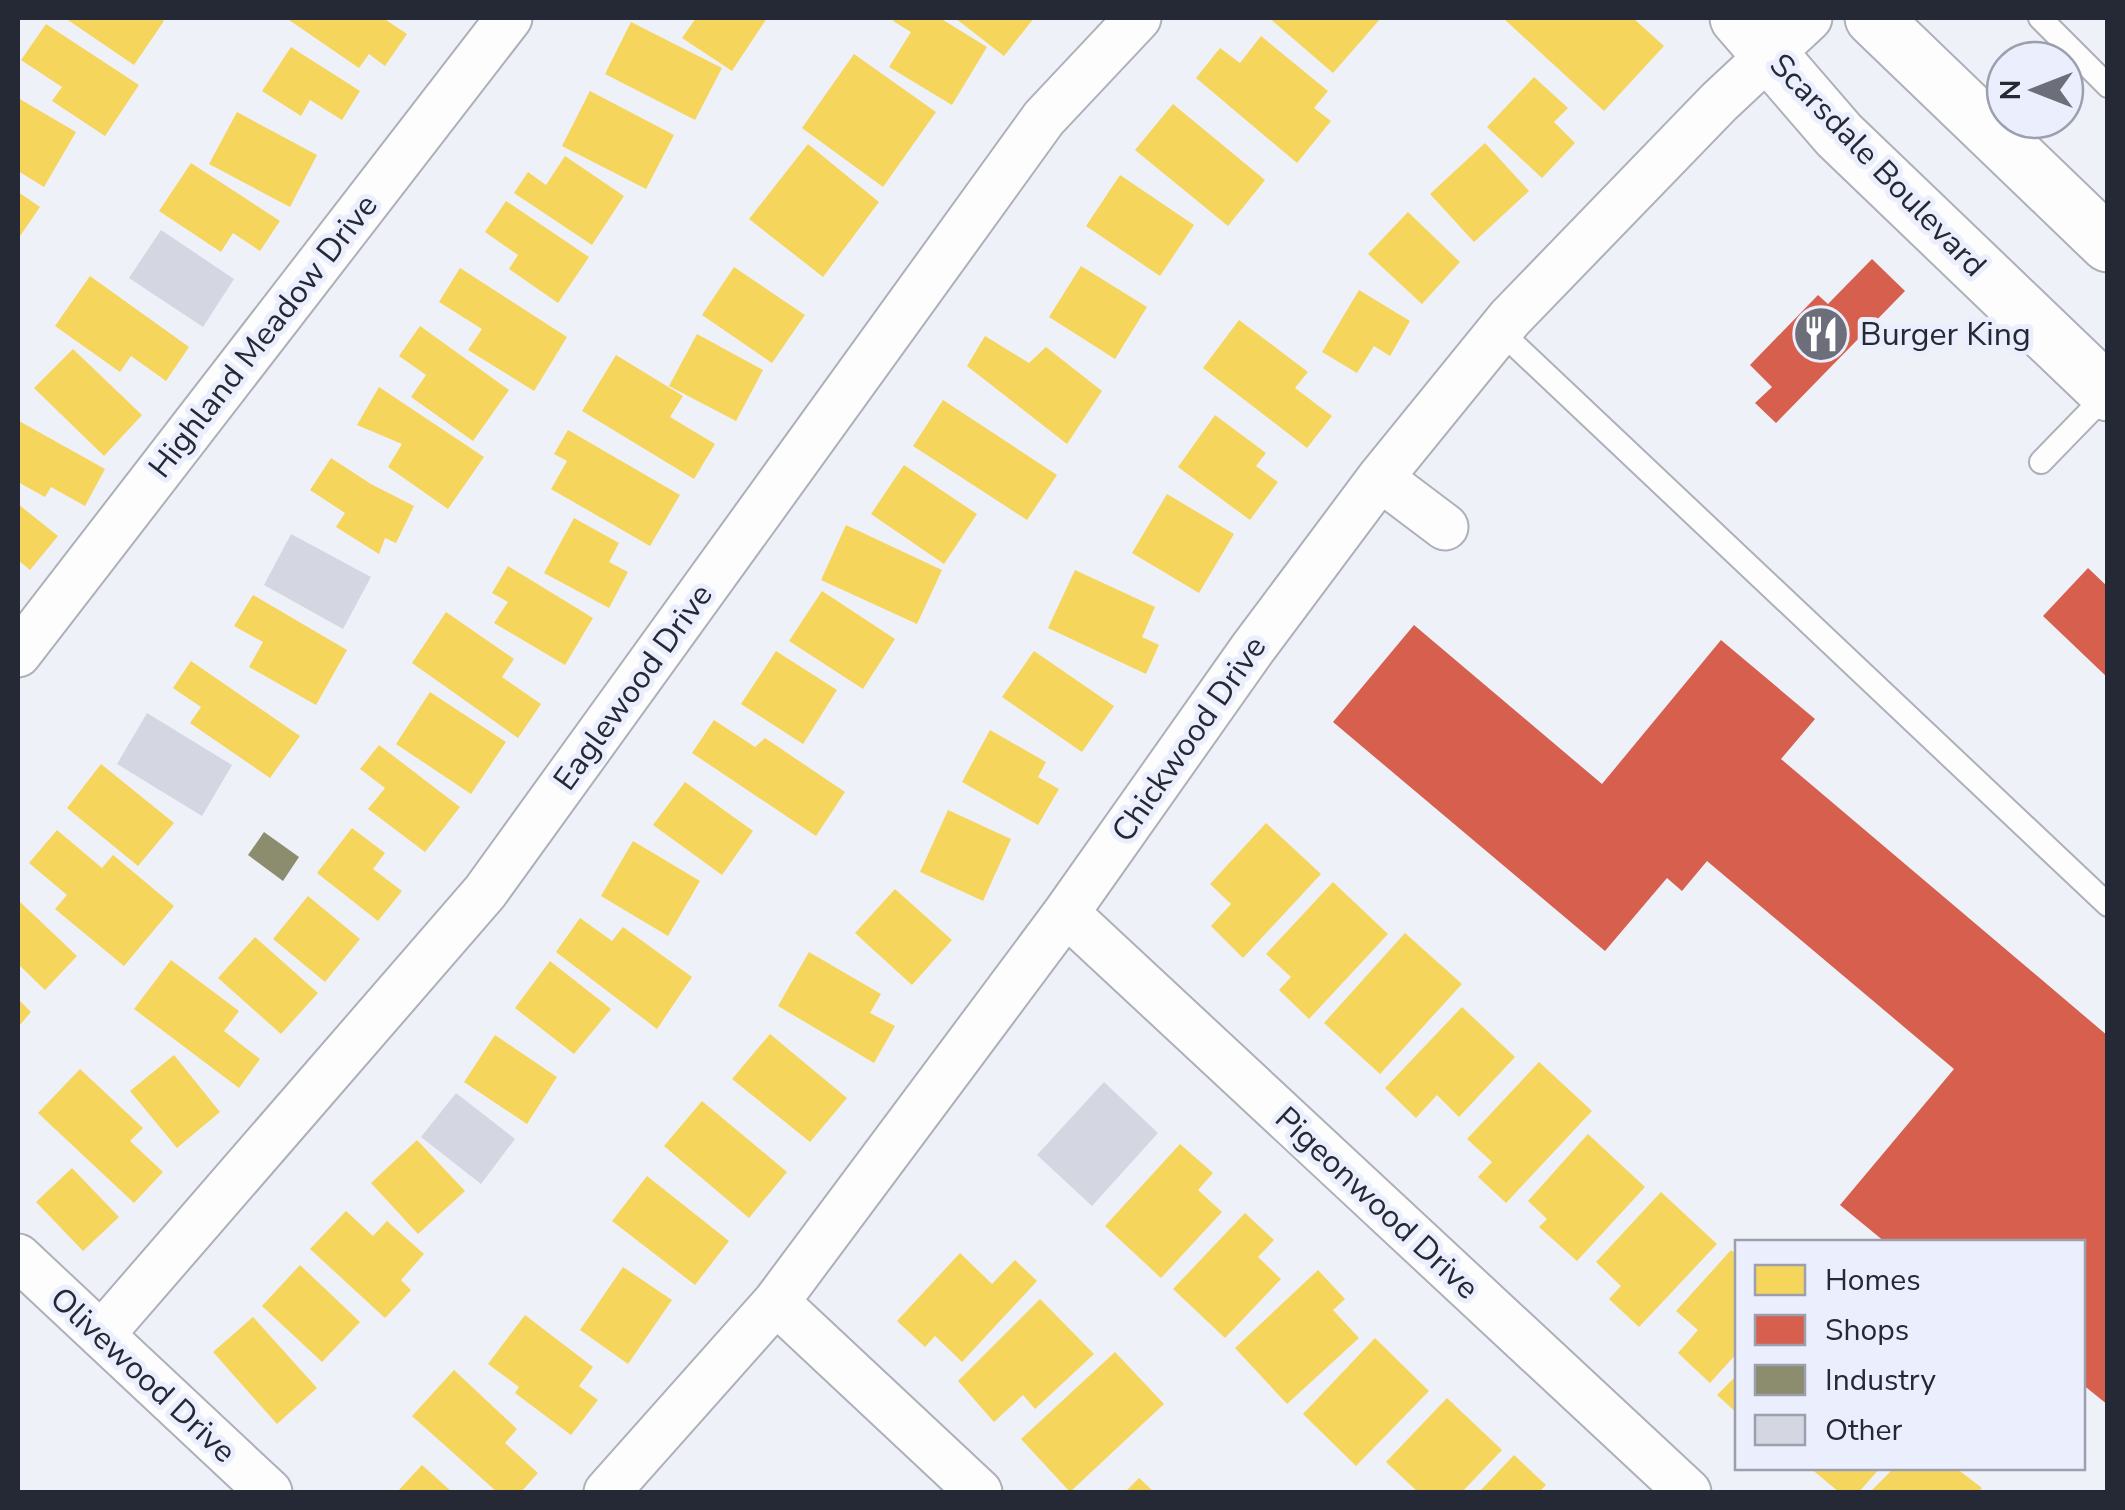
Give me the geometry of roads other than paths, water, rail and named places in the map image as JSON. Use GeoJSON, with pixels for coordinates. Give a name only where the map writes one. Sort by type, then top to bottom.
{"type":"FeatureCollection","features":[{"type":"Feature","properties":{"kind":"main road"},"geometry":{"type":"LineString","coordinates":[[1873,18],[2108,244]]}},
{"type":"Feature","properties":{"kind":"main road","name":"Scarsdale Boulevard"},"geometry":{"type":"LineString","coordinates":[[1754,37],[1853,149],[2108,393]]}},
{"type":"Feature","properties":{"kind":"street","name":"Highland Meadow Drive"},"geometry":{"type":"LineString","coordinates":[[18,654],[508,18]]}},
{"type":"Feature","properties":{"kind":"street","name":"Eaglewood Drive"},"geometry":{"type":"LineString","coordinates":[[102,1336],[484,892],[1044,118],[1138,18]]}},
{"type":"Feature","properties":{"kind":"street","name":"Chickwood Drive"},"geometry":{"type":"LineString","coordinates":[[607,1492],[776,1302],[1066,913],[1238,668],[1380,478],[1500,331],[1718,102],[1754,37],[1809,18]]}},
{"type":"Feature","properties":{"kind":"street"},"geometry":{"type":"LineString","coordinates":[[1380,478],[1444,528]]}},
{"type":"Feature","properties":{"kind":"street","name":"Pigeonwood Drive"},"geometry":{"type":"LineString","coordinates":[[1066,913],[1688,1492]]}},
{"type":"Feature","properties":{"kind":"street","name":"Olivewood Drive"},"geometry":{"type":"LineString","coordinates":[[18,1257],[269,1492]]}},
{"type":"Feature","properties":{"kind":"street"},"geometry":{"type":"LineString","coordinates":[[776,1302],[979,1492]]}},
{"type":"Feature","properties":{"kind":"lane"},"geometry":{"type":"LineString","coordinates":[[2040,18],[2108,86]]}},
{"type":"Feature","properties":{"kind":"lane"},"geometry":{"type":"LineString","coordinates":[[1500,331],[2108,905]]}},
{"type":"Feature","properties":{"kind":"lane"},"geometry":{"type":"LineString","coordinates":[[2041,462],[2108,393]]}},
{"type":"Feature","properties":{"kind":"place","name":"Burger King"},"geometry":{"type":"Point","coordinates":[1821,334]}}]}
